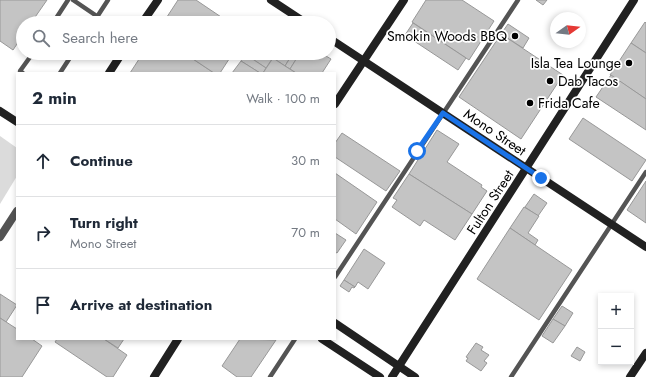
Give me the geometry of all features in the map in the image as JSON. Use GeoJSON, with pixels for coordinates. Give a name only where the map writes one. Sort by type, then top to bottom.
{"type":"FeatureCollection","features":[{"type":"Feature","properties":{"kind":"street"},"geometry":{"type":"LineString","coordinates":[[147,16],[158,0]]}},
{"type":"Feature","properties":{"kind":"street"},"geometry":{"type":"LineString","coordinates":[[273,0],[296,16]]}},
{"type":"Feature","properties":{"kind":"street"},"geometry":{"type":"LineString","coordinates":[[336,103],[404,0]]}},
{"type":"Feature","properties":{"kind":"street","name":"Fulton Street"},"geometry":{"type":"LineString","coordinates":[[392,377],[527,169],[634,0]]}},
{"type":"Feature","properties":{"kind":"street","name":"Mono Street"},"geometry":{"type":"LineString","coordinates":[[336,43],[646,247]]}},
{"type":"Feature","properties":{"kind":"street"},"geometry":{"type":"LineString","coordinates":[[110,72],[117,60]]}},
{"type":"Feature","properties":{"kind":"street"},"geometry":{"type":"LineString","coordinates":[[0,110],[16,121]]}},
{"type":"Feature","properties":{"kind":"street"},"geometry":{"type":"LineString","coordinates":[[0,237],[16,213]]}},
{"type":"Feature","properties":{"kind":"street"},"geometry":{"type":"LineString","coordinates":[[336,324],[415,377]]}},
{"type":"Feature","properties":{"kind":"street"},"geometry":{"type":"LineString","coordinates":[[154,377],[177,340]]}},
{"type":"Feature","properties":{"kind":"street"},"geometry":{"type":"LineString","coordinates":[[324,340],[380,377]]}},
{"type":"Feature","properties":{"kind":"street"},"geometry":{"type":"LineString","coordinates":[[630,377],[646,353]]}},
{"type":"Feature","properties":{"kind":"lane"},"geometry":{"type":"LineString","coordinates":[[58,16],[68,0]]}},
{"type":"Feature","properties":{"kind":"lane"},"geometry":{"type":"LineString","coordinates":[[73,0],[97,16],[108,0]]}},
{"type":"Feature","properties":{"kind":"lane"},"geometry":{"type":"LineString","coordinates":[[336,275],[518,0]]}},
{"type":"Feature","properties":{"kind":"lane"},"geometry":{"type":"LineString","coordinates":[[22,72],[20,71],[28,60]]}},
{"type":"Feature","properties":{"kind":"lane"},"geometry":{"type":"LineString","coordinates":[[61,72],[68,60]]}},
{"type":"Feature","properties":{"kind":"lane"},"geometry":{"type":"LineString","coordinates":[[512,377],[646,172]]}},
{"type":"Feature","properties":{"kind":"lane"},"geometry":{"type":"LineString","coordinates":[[270,377],[294,340]]}},
{"type":"Feature","properties":{"kind":"shaded area"},"geometry":{"type":"Polygon","coordinates":[[[0,136],[16,147],[16,178],[0,204],[0,136]]]}},
{"type":"Feature","properties":{"kind":"building"},"geometry":{"type":"Polygon","coordinates":[[[0,0],[47,0],[36,16],[16,16],[16,46],[13,50],[0,41],[0,0]]]}},
{"type":"Feature","properties":{"kind":"building"},"geometry":{"type":"Polygon","coordinates":[[[178,0],[196,0],[220,16],[168,16],[178,0]]]}},
{"type":"Feature","properties":{"kind":"building"},"geometry":{"type":"Polygon","coordinates":[[[426,0],[462,0],[494,21],[469,60],[412,22],[426,0]]]}},
{"type":"Feature","properties":{"kind":"building"},"geometry":{"type":"Polygon","coordinates":[[[536,0],[547,0],[543,5],[536,0]]]}},
{"type":"Feature","properties":{"kind":"building"},"geometry":{"type":"Polygon","coordinates":[[[645,22],[646,23],[646,53],[631,43],[645,22]]]}},
{"type":"Feature","properties":{"kind":"building"},"geometry":{"type":"Polygon","coordinates":[[[413,23],[466,58],[458,70],[405,35],[413,23]]]}},
{"type":"Feature","properties":{"kind":"building","name":"Smokin Woods BBQ"},"geometry":{"type":"Polygon","coordinates":[[[508,24],[529,38],[523,48],[501,34],[508,24]]]}},
{"type":"Feature","properties":{"kind":"building"},"geometry":{"type":"Polygon","coordinates":[[[501,34],[563,75],[521,139],[459,97],[501,34]]]}},
{"type":"Feature","properties":{"kind":"building"},"geometry":{"type":"Polygon","coordinates":[[[631,43],[646,53],[646,99],[610,75],[631,43]]]}},
{"type":"Feature","properties":{"kind":"building"},"geometry":{"type":"Polygon","coordinates":[[[138,60],[194,60],[212,72],[131,72],[138,60]]]}},
{"type":"Feature","properties":{"kind":"building"},"geometry":{"type":"Polygon","coordinates":[[[194,60],[228,60],[221,72],[212,72],[194,60]]]}},
{"type":"Feature","properties":{"kind":"building"},"geometry":{"type":"Polygon","coordinates":[[[254,60],[271,60],[266,68],[254,60]]]}},
{"type":"Feature","properties":{"kind":"building"},"geometry":{"type":"Polygon","coordinates":[[[254,60],[266,68],[264,72],[258,72],[241,61],[254,60]]]}},
{"type":"Feature","properties":{"kind":"building"},"geometry":{"type":"Polygon","coordinates":[[[272,60],[276,60],[294,72],[264,72],[272,60]]]}},
{"type":"Feature","properties":{"kind":"building"},"geometry":{"type":"Polygon","coordinates":[[[276,60],[289,60],[285,66],[276,60]]]}},
{"type":"Feature","properties":{"kind":"building"},"geometry":{"type":"Polygon","coordinates":[[[289,60],[296,60],[290,69],[285,66],[289,60]]]}},
{"type":"Feature","properties":{"kind":"building"},"geometry":{"type":"Polygon","coordinates":[[[296,60],[330,60],[323,72],[294,72],[290,69],[296,60]]]}},
{"type":"Feature","properties":{"kind":"building"},"geometry":{"type":"Polygon","coordinates":[[[241,61],[258,72],[233,72],[241,61]]]}},
{"type":"Feature","properties":{"kind":"building"},"geometry":{"type":"Polygon","coordinates":[[[611,75],[646,99],[646,130],[596,97],[611,75]]]}},
{"type":"Feature","properties":{"kind":"building"},"geometry":{"type":"Polygon","coordinates":[[[583,118],[646,160],[632,181],[569,139],[583,118]]]}},
{"type":"Feature","properties":{"kind":"building"},"geometry":{"type":"Polygon","coordinates":[[[437,130],[459,144],[447,162],[482,185],[481,187],[487,191],[472,214],[409,174],[437,130]]]}},
{"type":"Feature","properties":{"kind":"building"},"geometry":{"type":"Polygon","coordinates":[[[342,133],[400,171],[386,191],[336,158],[336,142],[342,133]]]}},
{"type":"Feature","properties":{"kind":"building"},"geometry":{"type":"Polygon","coordinates":[[[336,174],[377,202],[356,234],[336,220],[336,174]]]}},
{"type":"Feature","properties":{"kind":"building"},"geometry":{"type":"Polygon","coordinates":[[[409,174],[472,214],[455,240],[424,220],[420,226],[392,207],[397,200],[393,198],[409,174]]]}},
{"type":"Feature","properties":{"kind":"building"},"geometry":{"type":"Polygon","coordinates":[[[646,181],[646,223],[627,210],[646,181]]]}},
{"type":"Feature","properties":{"kind":"building"},"geometry":{"type":"Polygon","coordinates":[[[534,194],[547,203],[538,216],[525,207],[534,194]]]}},
{"type":"Feature","properties":{"kind":"building"},"geometry":{"type":"Polygon","coordinates":[[[524,207],[539,216],[528,233],[538,240],[535,245],[510,228],[524,207]]]}},
{"type":"Feature","properties":{"kind":"building"},"geometry":{"type":"Polygon","coordinates":[[[510,228],[572,270],[539,320],[477,279],[510,228]]]}},
{"type":"Feature","properties":{"kind":"building"},"geometry":{"type":"Polygon","coordinates":[[[336,234],[346,240],[336,252],[336,234]]]}},
{"type":"Feature","properties":{"kind":"building"},"geometry":{"type":"Polygon","coordinates":[[[364,249],[385,263],[368,289],[358,282],[355,287],[344,280],[364,249]]]}},
{"type":"Feature","properties":{"kind":"building"},"geometry":{"type":"Polygon","coordinates":[[[344,280],[355,287],[352,287],[349,292],[340,286],[344,280]]]}},
{"type":"Feature","properties":{"kind":"building"},"geometry":{"type":"Polygon","coordinates":[[[0,294],[16,304],[16,307],[6,322],[0,318],[0,294]]]}},
{"type":"Feature","properties":{"kind":"building"},"geometry":{"type":"Polygon","coordinates":[[[562,306],[573,313],[565,326],[553,319],[562,306]]]}},
{"type":"Feature","properties":{"kind":"building"},"geometry":{"type":"Polygon","coordinates":[[[0,318],[16,328],[16,340],[33,340],[42,346],[22,377],[0,377],[0,318]]]}},
{"type":"Feature","properties":{"kind":"building"},"geometry":{"type":"Polygon","coordinates":[[[553,319],[565,326],[553,343],[542,336],[553,319]]]}},
{"type":"Feature","properties":{"kind":"building"},"geometry":{"type":"Polygon","coordinates":[[[56,340],[105,340],[127,355],[113,377],[107,377],[55,342],[56,340]]]}},
{"type":"Feature","properties":{"kind":"building"},"geometry":{"type":"Polygon","coordinates":[[[106,340],[123,340],[118,348],[106,340]]]}},
{"type":"Feature","properties":{"kind":"building"},"geometry":{"type":"Polygon","coordinates":[[[239,340],[276,340],[251,377],[237,377],[222,366],[239,340]]]}},
{"type":"Feature","properties":{"kind":"building"},"geometry":{"type":"Polygon","coordinates":[[[476,343],[483,347],[481,350],[489,355],[484,361],[487,363],[481,371],[466,361],[468,358],[466,357],[476,343]]]}},
{"type":"Feature","properties":{"kind":"building"},"geometry":{"type":"Polygon","coordinates":[[[577,347],[585,352],[580,361],[571,356],[577,347]]]}},
{"type":"Feature","properties":{"kind":"place","name":"Smokin Woods BBQ"},"geometry":{"type":"Point","coordinates":[515,36]}},
{"type":"Feature","properties":{"kind":"place","name":"Isla Tea Lounge"},"geometry":{"type":"Point","coordinates":[629,63]}},
{"type":"Feature","properties":{"kind":"place","name":"Dab Tacos"},"geometry":{"type":"Point","coordinates":[550,81]}},
{"type":"Feature","properties":{"kind":"place","name":"Frida Cafe"},"geometry":{"type":"Point","coordinates":[530,103]}},
{"type":"Feature","properties":{"kind":"route"},"geometry":{"type":"LineString","coordinates":[[417,151],[443,113],[541,178]]}}]}
